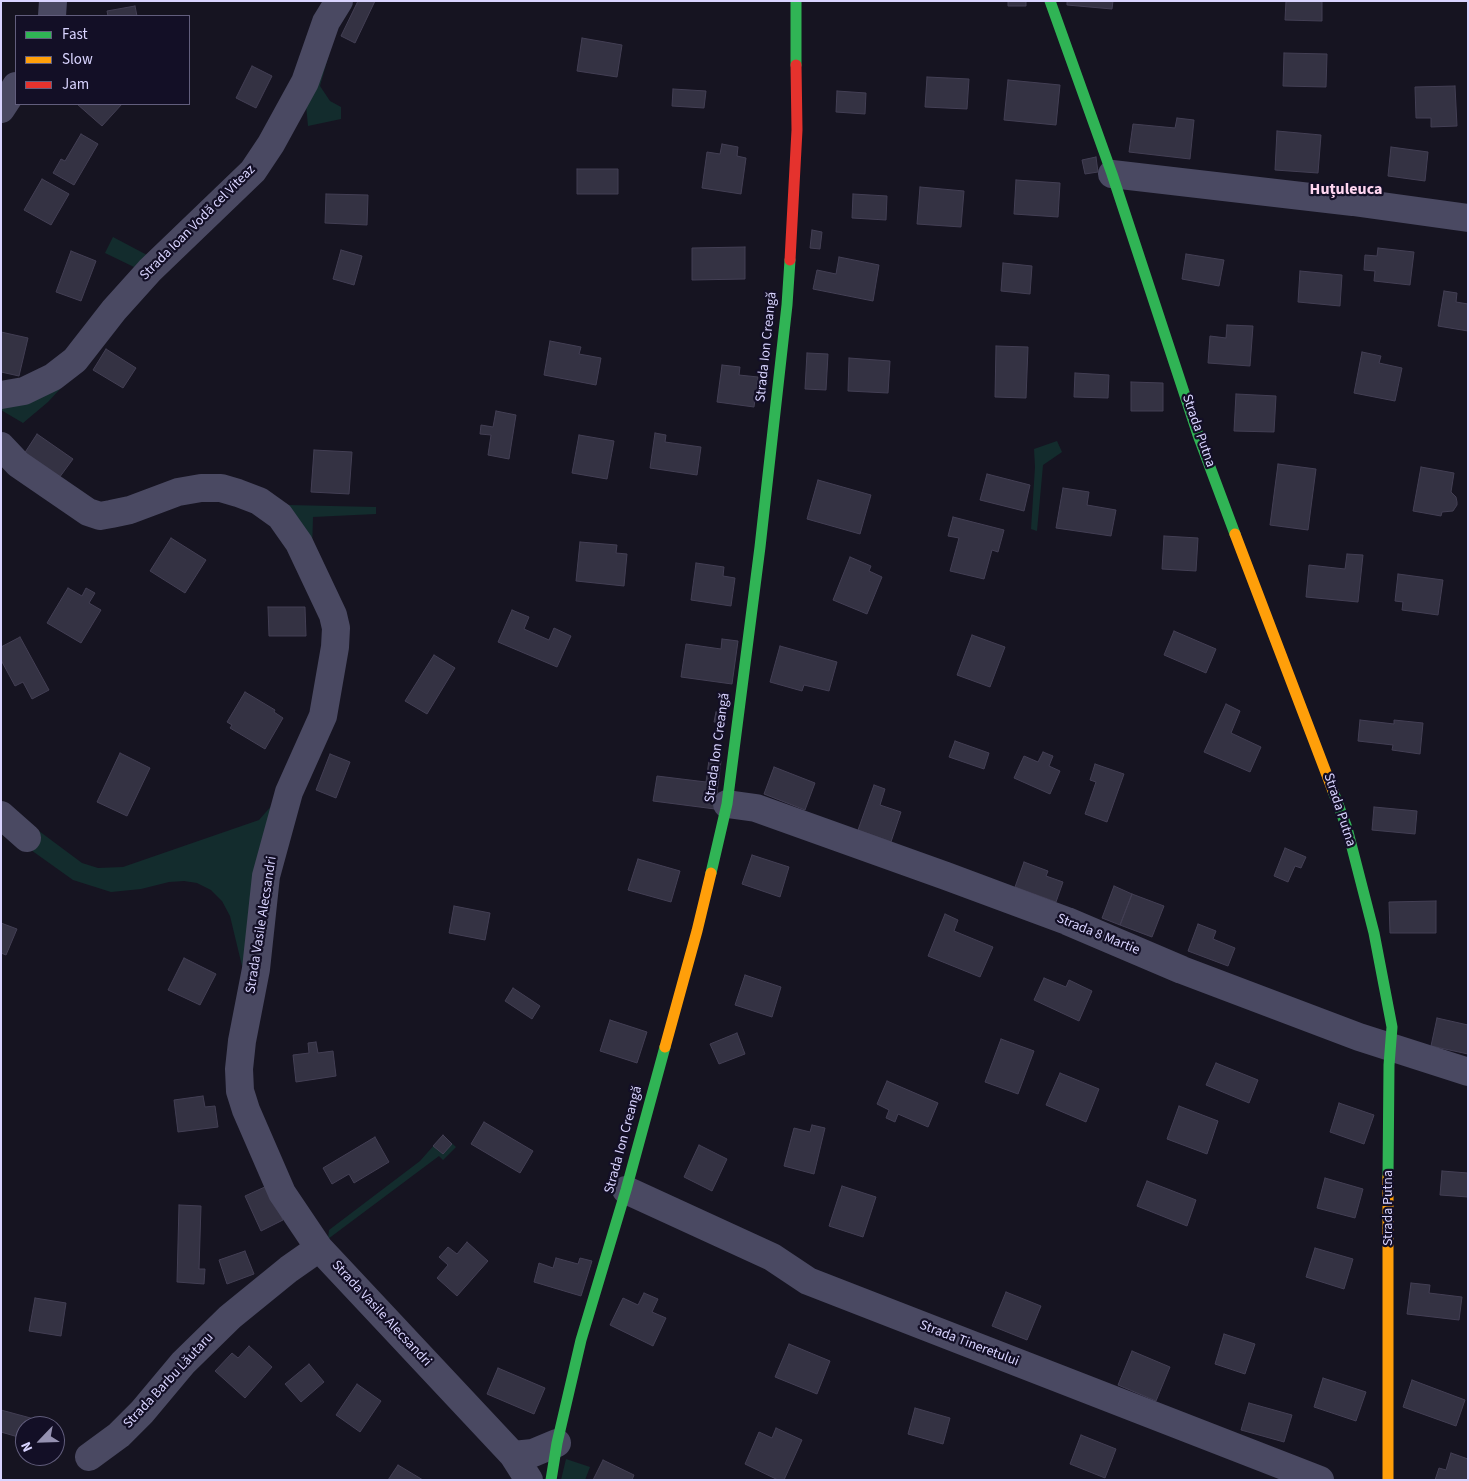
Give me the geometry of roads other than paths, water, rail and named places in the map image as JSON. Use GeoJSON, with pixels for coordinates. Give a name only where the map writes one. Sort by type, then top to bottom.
{"type":"FeatureCollection","features":[{"type":"Feature","properties":{"kind":"street"},"geometry":{"type":"LineString","coordinates":[[52,15],[53,1]]}},
{"type":"Feature","properties":{"kind":"street","name":"Strada Ioan Vodă cel Viteaz"},"geometry":{"type":"LineString","coordinates":[[1,395],[24,391],[52,377],[75,360],[114,310],[150,270],[253,172],[272,144],[305,82],[326,22],[339,1]]}},
{"type":"Feature","properties":{"kind":"street","name":"Strada Ion Creangă"},"geometry":{"type":"LineString","coordinates":[[551,1480],[557,1443],[581,1340],[626,1190],[698,927],[727,804],[760,547],[787,305],[797,130],[796,1]]}},
{"type":"Feature","properties":{"kind":"street","name":"Strada Putna"},"geometry":{"type":"LineString","coordinates":[[1050,1],[1112,174],[1198,434],[1347,828],[1374,933],[1392,1027],[1392,1048],[1389,1065],[1388,1480]]}},
{"type":"Feature","properties":{"kind":"street"},"geometry":{"type":"LineString","coordinates":[[1,109],[15,88]]}},
{"type":"Feature","properties":{"kind":"street"},"geometry":{"type":"LineString","coordinates":[[1112,174],[1353,202],[1468,218]]}},
{"type":"Feature","properties":{"kind":"street","name":"Strada Vasile Alecsandri"},"geometry":{"type":"LineString","coordinates":[[1,446],[18,464],[68,500],[88,512],[100,516],[130,510],[178,492],[201,488],[221,488],[238,492],[259,501],[280,516],[299,542],[333,615],[336,628],[336,647],[323,716],[289,792],[266,876],[256,969],[242,1041],[239,1069],[240,1091],[246,1110],[282,1193],[318,1248],[512,1455],[529,1480]]}},
{"type":"Feature","properties":{"kind":"street","name":"Strada 8 Martie"},"geometry":{"type":"LineString","coordinates":[[727,804],[756,808],[946,876],[1358,1037],[1468,1072]]}},
{"type":"Feature","properties":{"kind":"street"},"geometry":{"type":"LineString","coordinates":[[1,816],[27,838]]}},
{"type":"Feature","properties":{"kind":"street","name":"Strada Tineretului"},"geometry":{"type":"LineString","coordinates":[[626,1190],[772,1257],[808,1281],[1320,1480]]}},
{"type":"Feature","properties":{"kind":"street","name":"Strada Barbu Lăutaru"},"geometry":{"type":"LineString","coordinates":[[90,1457],[119,1435],[142,1412],[183,1362],[230,1317],[318,1248]]}},
{"type":"Feature","properties":{"kind":"street"},"geometry":{"type":"LineString","coordinates":[[512,1455],[533,1453],[557,1443]]}},
{"type":"Feature","properties":{"kind":"district","name":"Huțuleuca"},"geometry":{"type":"Point","coordinates":[1346,190]}}]}
